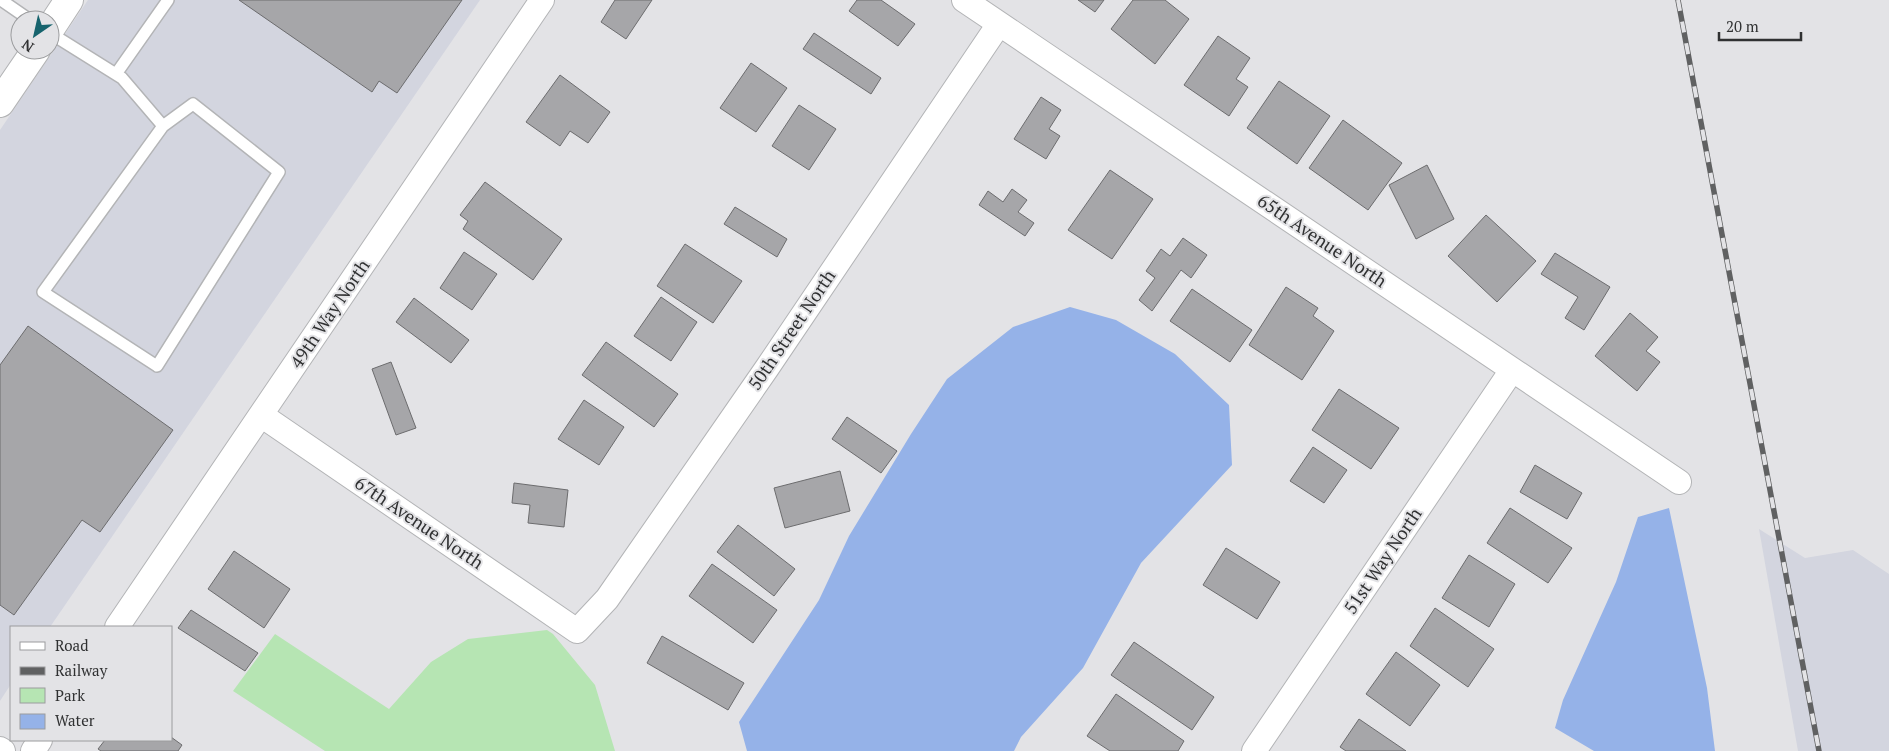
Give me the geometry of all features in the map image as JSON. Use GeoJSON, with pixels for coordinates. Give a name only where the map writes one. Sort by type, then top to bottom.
{"type":"FeatureCollection","features":[{"type":"Feature","properties":{"kind":"main road"},"geometry":{"type":"LineString","coordinates":[[60,13],[69,0]]}},
{"type":"Feature","properties":{"kind":"main road"},"geometry":{"type":"LineString","coordinates":[[0,103],[29,60]]}},
{"type":"Feature","properties":{"kind":"street","name":"49th Way North"},"geometry":{"type":"LineString","coordinates":[[118,626],[542,0]]}},
{"type":"Feature","properties":{"kind":"street","name":"65th Avenue North"},"geometry":{"type":"LineString","coordinates":[[964,0],[1679,482]]}},
{"type":"Feature","properties":{"kind":"street","name":"50th Street North"},"geometry":{"type":"LineString","coordinates":[[577,631],[607,599],[772,360],[999,24]]}},
{"type":"Feature","properties":{"kind":"street","name":"51st Way North"},"geometry":{"type":"LineString","coordinates":[[1254,751],[1512,370]]}},
{"type":"Feature","properties":{"kind":"street","name":"67th Avenue North"},"geometry":{"type":"LineString","coordinates":[[261,415],[577,631]]}},
{"type":"Feature","properties":{"kind":"lane"},"geometry":{"type":"LineString","coordinates":[[1,0],[16,10]]}},
{"type":"Feature","properties":{"kind":"lane"},"geometry":{"type":"LineString","coordinates":[[116,74],[168,0]]}},
{"type":"Feature","properties":{"kind":"lane"},"geometry":{"type":"LineString","coordinates":[[60,39],[122,78],[163,126]]}},
{"type":"Feature","properties":{"kind":"lane"},"geometry":{"type":"LineString","coordinates":[[193,104],[279,172],[157,366],[44,292],[163,126],[193,104]]}},
{"type":"Feature","properties":{"kind":"shaded area"},"geometry":{"type":"Polygon","coordinates":[[[88,0],[480,0],[51,626],[10,626],[10,686],[0,701],[0,130],[47,60],[60,60],[60,41],[88,0]]]}},
{"type":"Feature","properties":{"kind":"shaded area"},"geometry":{"type":"Polygon","coordinates":[[[1759,529],[1805,558],[1853,550],[1889,574],[1889,751],[1798,751],[1759,529]]]}},
{"type":"Feature","properties":{"kind":"green space"},"geometry":{"type":"Polygon","coordinates":[[[547,630],[553,634],[595,685],[615,751],[325,751],[233,691],[275,634],[389,709],[431,662],[468,639],[547,630]]]}},
{"type":"Feature","properties":{"kind":"water"},"geometry":{"type":"Polygon","coordinates":[[[1070,307],[1116,320],[1175,354],[1229,405],[1232,465],[1141,563],[1083,668],[1021,737],[1014,751],[747,751],[739,722],[819,600],[849,536],[947,379],[1013,327],[1070,307]]]}},
{"type":"Feature","properties":{"kind":"water"},"geometry":{"type":"Polygon","coordinates":[[[1669,508],[1707,688],[1715,751],[1594,751],[1555,728],[1563,700],[1616,582],[1638,517],[1669,508]]]}},
{"type":"Feature","properties":{"kind":"building"},"geometry":{"type":"Polygon","coordinates":[[[239,0],[462,0],[397,93],[379,81],[372,92],[239,0]]]}},
{"type":"Feature","properties":{"kind":"building"},"geometry":{"type":"Polygon","coordinates":[[[615,0],[652,0],[626,39],[601,22],[615,0]]]}},
{"type":"Feature","properties":{"kind":"building"},"geometry":{"type":"Polygon","coordinates":[[[857,0],[881,0],[915,24],[898,46],[849,11],[857,0]]]}},
{"type":"Feature","properties":{"kind":"building"},"geometry":{"type":"Polygon","coordinates":[[[1078,0],[1104,0],[1095,12],[1078,0]]]}},
{"type":"Feature","properties":{"kind":"building"},"geometry":{"type":"Polygon","coordinates":[[[1133,0],[1165,0],[1189,19],[1155,64],[1111,29],[1133,0]]]}},
{"type":"Feature","properties":{"kind":"building"},"geometry":{"type":"Polygon","coordinates":[[[814,33],[881,78],[871,94],[803,49],[814,33]]]}},
{"type":"Feature","properties":{"kind":"building"},"geometry":{"type":"Polygon","coordinates":[[[1218,36],[1250,58],[1236,79],[1248,87],[1229,116],[1184,85],[1218,36]]]}},
{"type":"Feature","properties":{"kind":"building"},"geometry":{"type":"Polygon","coordinates":[[[751,63],[787,88],[756,132],[720,108],[751,63]]]}},
{"type":"Feature","properties":{"kind":"building"},"geometry":{"type":"Polygon","coordinates":[[[560,75],[610,112],[588,143],[570,131],[560,146],[526,122],[560,75]]]}},
{"type":"Feature","properties":{"kind":"building"},"geometry":{"type":"Polygon","coordinates":[[[1279,81],[1330,116],[1297,164],[1247,128],[1279,81]]]}},
{"type":"Feature","properties":{"kind":"building"},"geometry":{"type":"Polygon","coordinates":[[[1041,97],[1061,110],[1049,129],[1060,136],[1046,159],[1014,139],[1041,97]]]}},
{"type":"Feature","properties":{"kind":"building"},"geometry":{"type":"Polygon","coordinates":[[[799,105],[836,129],[809,170],[772,146],[799,105]]]}},
{"type":"Feature","properties":{"kind":"building"},"geometry":{"type":"Polygon","coordinates":[[[1343,120],[1402,163],[1368,210],[1309,168],[1343,120]]]}},
{"type":"Feature","properties":{"kind":"building"},"geometry":{"type":"Polygon","coordinates":[[[1427,165],[1454,219],[1416,239],[1389,185],[1427,165]]]}},
{"type":"Feature","properties":{"kind":"building"},"geometry":{"type":"Polygon","coordinates":[[[1110,170],[1153,199],[1112,259],[1068,230],[1110,170]]]}},
{"type":"Feature","properties":{"kind":"building"},"geometry":{"type":"Polygon","coordinates":[[[485,182],[562,239],[533,280],[463,229],[468,221],[460,215],[485,182]]]}},
{"type":"Feature","properties":{"kind":"building"},"geometry":{"type":"Polygon","coordinates":[[[1012,189],[1027,200],[1018,212],[1034,223],[1025,236],[979,205],[988,191],[1003,202],[1012,189]]]}},
{"type":"Feature","properties":{"kind":"building"},"geometry":{"type":"Polygon","coordinates":[[[735,207],[787,239],[777,257],[724,224],[735,207]]]}},
{"type":"Feature","properties":{"kind":"building"},"geometry":{"type":"Polygon","coordinates":[[[1486,215],[1536,261],[1497,302],[1448,256],[1486,215]]]}},
{"type":"Feature","properties":{"kind":"building"},"geometry":{"type":"Polygon","coordinates":[[[1183,238],[1207,255],[1191,278],[1181,270],[1152,311],[1139,300],[1155,278],[1146,271],[1161,249],[1170,256],[1183,238]]]}},
{"type":"Feature","properties":{"kind":"building"},"geometry":{"type":"Polygon","coordinates":[[[685,244],[742,281],[713,323],[657,286],[685,244]]]}},
{"type":"Feature","properties":{"kind":"building"},"geometry":{"type":"Polygon","coordinates":[[[464,252],[497,274],[472,310],[440,288],[464,252]]]}},
{"type":"Feature","properties":{"kind":"building"},"geometry":{"type":"Polygon","coordinates":[[[1555,253],[1610,287],[1584,330],[1565,318],[1578,297],[1541,274],[1555,253]]]}},
{"type":"Feature","properties":{"kind":"building"},"geometry":{"type":"Polygon","coordinates":[[[1286,287],[1318,308],[1313,316],[1334,331],[1302,380],[1249,345],[1286,287]]]}},
{"type":"Feature","properties":{"kind":"building"},"geometry":{"type":"Polygon","coordinates":[[[1192,289],[1252,330],[1230,362],[1170,321],[1192,289]]]}},
{"type":"Feature","properties":{"kind":"building"},"geometry":{"type":"Polygon","coordinates":[[[661,297],[697,322],[671,361],[634,336],[661,297]]]}},
{"type":"Feature","properties":{"kind":"building"},"geometry":{"type":"Polygon","coordinates":[[[414,298],[469,340],[451,363],[396,322],[414,298]]]}},
{"type":"Feature","properties":{"kind":"building"},"geometry":{"type":"Polygon","coordinates":[[[1630,313],[1658,337],[1646,351],[1660,362],[1637,391],[1595,356],[1630,313]]]}},
{"type":"Feature","properties":{"kind":"building"},"geometry":{"type":"Polygon","coordinates":[[[28,326],[173,430],[100,532],[82,520],[14,615],[0,605],[0,365],[28,326]]]}},
{"type":"Feature","properties":{"kind":"building"},"geometry":{"type":"Polygon","coordinates":[[[606,342],[678,394],[654,427],[582,375],[606,342]]]}},
{"type":"Feature","properties":{"kind":"building"},"geometry":{"type":"Polygon","coordinates":[[[391,362],[416,428],[396,435],[372,369],[391,362]]]}},
{"type":"Feature","properties":{"kind":"building"},"geometry":{"type":"Polygon","coordinates":[[[1339,389],[1399,428],[1371,469],[1312,430],[1339,389]]]}},
{"type":"Feature","properties":{"kind":"building"},"geometry":{"type":"Polygon","coordinates":[[[584,400],[624,427],[599,465],[558,439],[584,400]]]}},
{"type":"Feature","properties":{"kind":"building"},"geometry":{"type":"Polygon","coordinates":[[[847,417],[897,451],[881,473],[832,439],[847,417]]]}},
{"type":"Feature","properties":{"kind":"building"},"geometry":{"type":"Polygon","coordinates":[[[1313,447],[1347,470],[1324,503],[1290,481],[1313,447]]]}},
{"type":"Feature","properties":{"kind":"building"},"geometry":{"type":"Polygon","coordinates":[[[1535,465],[1582,493],[1567,519],[1520,492],[1535,465]]]}},
{"type":"Feature","properties":{"kind":"building"},"geometry":{"type":"Polygon","coordinates":[[[840,471],[850,511],[785,528],[774,488],[840,471]]]}},
{"type":"Feature","properties":{"kind":"building"},"geometry":{"type":"Polygon","coordinates":[[[514,483],[568,490],[564,527],[528,523],[530,505],[512,503],[514,483]]]}},
{"type":"Feature","properties":{"kind":"building"},"geometry":{"type":"Polygon","coordinates":[[[1510,508],[1572,548],[1548,583],[1487,543],[1510,508]]]}},
{"type":"Feature","properties":{"kind":"building"},"geometry":{"type":"Polygon","coordinates":[[[738,525],[795,569],[774,596],[717,552],[738,525]]]}},
{"type":"Feature","properties":{"kind":"building"},"geometry":{"type":"Polygon","coordinates":[[[1226,548],[1280,582],[1257,619],[1203,585],[1226,548]]]}},
{"type":"Feature","properties":{"kind":"building"},"geometry":{"type":"Polygon","coordinates":[[[234,551],[290,589],[264,628],[208,589],[234,551]]]}},
{"type":"Feature","properties":{"kind":"building"},"geometry":{"type":"Polygon","coordinates":[[[1469,555],[1515,584],[1489,627],[1442,598],[1469,555]]]}},
{"type":"Feature","properties":{"kind":"building"},"geometry":{"type":"Polygon","coordinates":[[[712,564],[777,610],[753,643],[689,596],[712,564]]]}},
{"type":"Feature","properties":{"kind":"building"},"geometry":{"type":"Polygon","coordinates":[[[1435,608],[1494,649],[1468,687],[1410,646],[1435,608]]]}},
{"type":"Feature","properties":{"kind":"building"},"geometry":{"type":"Polygon","coordinates":[[[191,610],[258,653],[245,671],[178,628],[191,610]]]}},
{"type":"Feature","properties":{"kind":"building"},"geometry":{"type":"Polygon","coordinates":[[[662,636],[744,683],[728,710],[647,663],[662,636]]]}},
{"type":"Feature","properties":{"kind":"building"},"geometry":{"type":"Polygon","coordinates":[[[1134,642],[1214,697],[1192,730],[1111,675],[1134,642]]]}},
{"type":"Feature","properties":{"kind":"building"},"geometry":{"type":"Polygon","coordinates":[[[1396,652],[1440,685],[1410,726],[1366,694],[1396,652]]]}},
{"type":"Feature","properties":{"kind":"building"},"geometry":{"type":"Polygon","coordinates":[[[1116,694],[1184,741],[1178,751],[1110,751],[1087,736],[1116,694]]]}},
{"type":"Feature","properties":{"kind":"building"},"geometry":{"type":"Polygon","coordinates":[[[1359,719],[1406,751],[1346,751],[1340,747],[1359,719]]]}},
{"type":"Feature","properties":{"kind":"building"},"geometry":{"type":"Polygon","coordinates":[[[172,738],[182,745],[178,751],[101,751],[98,749],[104,741],[172,741],[172,738]]]}},
{"type":"Feature","properties":{"kind":"railway"},"geometry":{"type":"LineString","coordinates":[[1678,0],[1819,751]]}}]}
